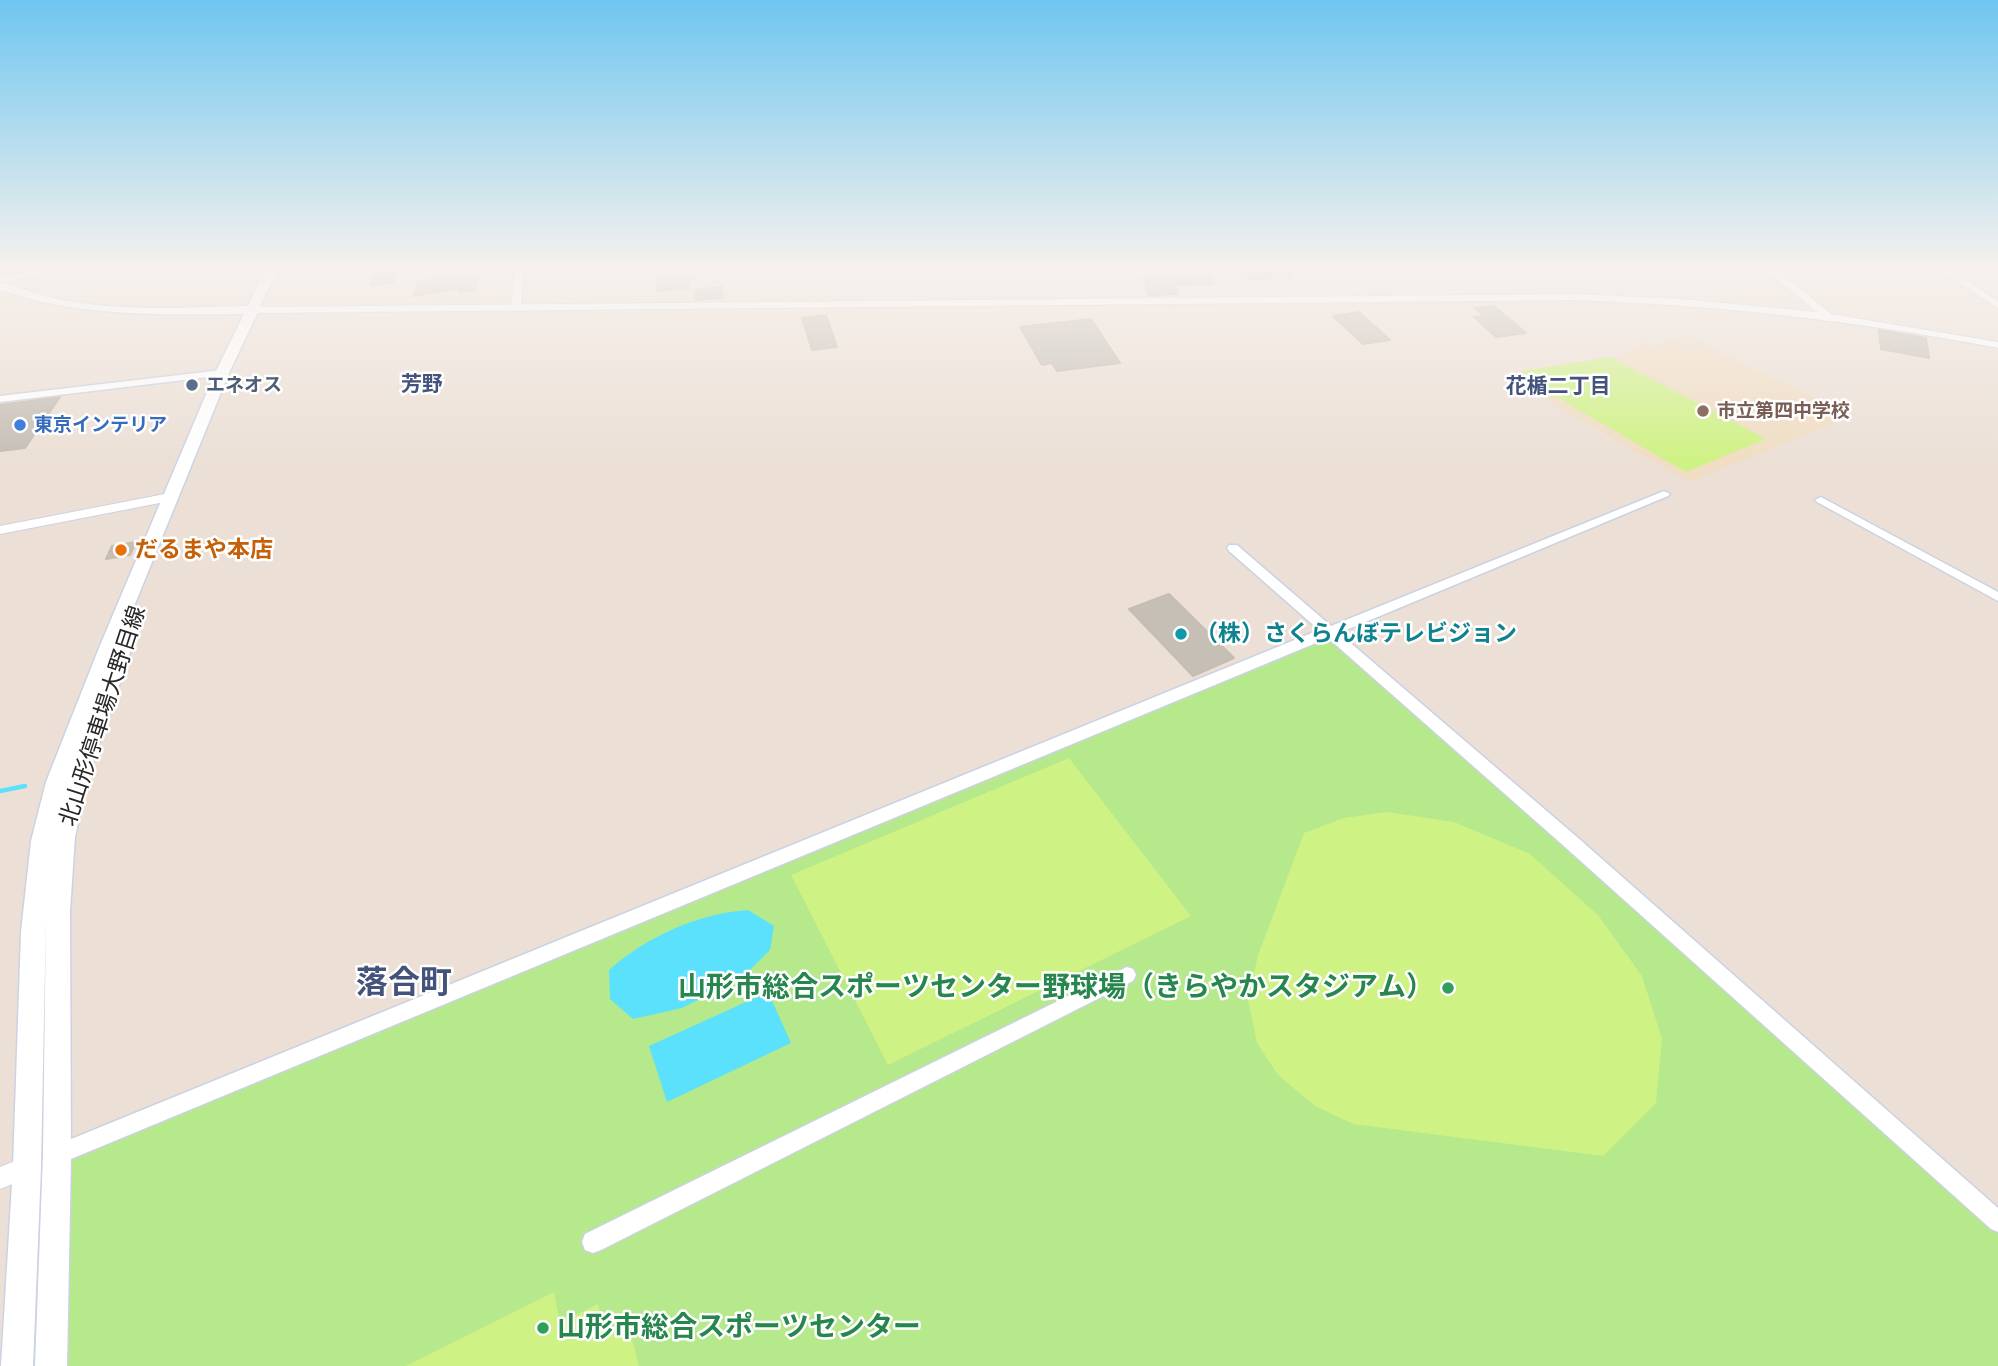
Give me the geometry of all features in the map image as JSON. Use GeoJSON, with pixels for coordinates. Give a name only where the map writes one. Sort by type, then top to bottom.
{"type":"FeatureCollection","features":[{"type":"Feature","properties":{"kind":"main road","name":"北山形停車場大野目線"},"geometry":{"type":"LineString","coordinates":[[17,1366],[27,1167],[33,932],[42,841],[57,782],[170,497],[222,373],[246,333]]}},
{"type":"Feature","properties":{"kind":"main road","name":"北山形停車場大野目線"},"geometry":{"type":"LineString","coordinates":[[51,1366],[57,1155],[58,911],[64,837],[78,778],[122,645],[207,427],[249,333]]}},
{"type":"Feature","properties":{"kind":"street"},"geometry":{"type":"LineString","coordinates":[[1928,333],[1998,345]]}},
{"type":"Feature","properties":{"kind":"street"},"geometry":{"type":"LineString","coordinates":[[0,399],[222,373]]}},
{"type":"Feature","properties":{"kind":"street"},"geometry":{"type":"LineString","coordinates":[[0,1178],[1664,494]]}},
{"type":"Feature","properties":{"kind":"street"},"geometry":{"type":"LineString","coordinates":[[0,530],[170,497]]}},
{"type":"Feature","properties":{"kind":"street"},"geometry":{"type":"LineString","coordinates":[[1821,500],[1998,597]]}},
{"type":"Feature","properties":{"kind":"street"},"geometry":{"type":"LineString","coordinates":[[1233,548],[1998,1222]]}},
{"type":"Feature","properties":{"kind":"street"},"geometry":{"type":"LineString","coordinates":[[593,1242],[1127,975]]}},
{"type":"Feature","properties":{"kind":"shaded area","name":"市立第四中学校"},"geometry":{"type":"Polygon","coordinates":[[[1687,335],[1852,416],[1690,482],[1555,406],[1514,372],[1624,355],[1635,348],[1638,339],[1654,346],[1687,335]]]}},
{"type":"Feature","properties":{"kind":"green space"},"geometry":{"type":"Polygon","coordinates":[[[1610,357],[1766,439],[1686,472],[1560,397],[1553,398],[1521,371],[1610,357]]]}},
{"type":"Feature","properties":{"kind":"green space","name":"山形市総合スポーツセンター"},"geometry":{"type":"Polygon","coordinates":[[[1329,631],[1998,1222],[1998,1366],[51,1366],[57,1155],[1329,631]]]}},
{"type":"Feature","properties":{"kind":"green space"},"geometry":{"type":"Polygon","coordinates":[[[1069,758],[1191,916],[888,1065],[791,875],[1069,758]]]}},
{"type":"Feature","properties":{"kind":"green space","name":"山形市総合スポーツセンター野球場（きらやかスタジアム）"},"geometry":{"type":"Polygon","coordinates":[[[1387,812],[1454,822],[1530,854],[1598,915],[1642,976],[1662,1039],[1656,1103],[1603,1156],[1353,1124],[1315,1106],[1278,1075],[1257,1043],[1248,1000],[1258,955],[1304,833],[1344,818],[1387,812]]]}},
{"type":"Feature","properties":{"kind":"green space","name":"山形市総合スポーツセンター"},"geometry":{"type":"Polygon","coordinates":[[[554,1292],[560,1323],[598,1304],[604,1332],[627,1320],[639,1366],[406,1366],[554,1292]]]}},
{"type":"Feature","properties":{"kind":"water"},"geometry":{"type":"Polygon","coordinates":[[[748,910],[774,926],[770,950],[749,971],[682,1008],[633,1019],[610,999],[609,970],[640,947],[692,922],[748,910]]]}},
{"type":"Feature","properties":{"kind":"water"},"geometry":{"type":"Polygon","coordinates":[[[768,992],[791,1043],[667,1102],[649,1046],[768,992]]]}},
{"type":"Feature","properties":{"kind":"building"},"geometry":{"type":"Polygon","coordinates":[[[807,333],[832,333],[837,347],[812,350],[807,333]]]}},
{"type":"Feature","properties":{"kind":"building"},"geometry":{"type":"Polygon","coordinates":[[[1023,333],[1100,333],[1120,363],[1057,371],[1052,363],[1042,365],[1023,333]]]}},
{"type":"Feature","properties":{"kind":"building"},"geometry":{"type":"Polygon","coordinates":[[[1351,333],[1382,333],[1390,340],[1363,344],[1351,333]]]}},
{"type":"Feature","properties":{"kind":"building"},"geometry":{"type":"Polygon","coordinates":[[[1491,333],[1526,333],[1496,337],[1491,333]]]}},
{"type":"Feature","properties":{"kind":"building"},"geometry":{"type":"Polygon","coordinates":[[[1879,333],[1926,338],[1929,358],[1881,349],[1879,333]]]}},
{"type":"Feature","properties":{"kind":"building","name":"東京インテリア"},"geometry":{"type":"Polygon","coordinates":[[[60,397],[25,448],[0,451],[0,405],[60,397]]]}},
{"type":"Feature","properties":{"kind":"building","name":"だるまや本店"},"geometry":{"type":"Polygon","coordinates":[[[136,542],[130,555],[106,559],[112,546],[136,542]]]}},
{"type":"Feature","properties":{"kind":"building","name":"（株）さくらんぼテレビジョン"},"geometry":{"type":"Polygon","coordinates":[[[1169,594],[1234,658],[1193,676],[1129,609],[1169,594]]]}},
{"type":"Feature","properties":{"kind":"waterway"},"geometry":{"type":"LineString","coordinates":[[0,791],[25,786]]}},
{"type":"Feature","properties":{"kind":"place","name":"エネオス"},"geometry":{"type":"Point","coordinates":[192,385]}},
{"type":"Feature","properties":{"kind":"place","name":"市立第四中学校"},"geometry":{"type":"Point","coordinates":[1703,411]}},
{"type":"Feature","properties":{"kind":"place","name":"東京インテリア"},"geometry":{"type":"Point","coordinates":[20,425]}},
{"type":"Feature","properties":{"kind":"place","name":"だるまや本店"},"geometry":{"type":"Point","coordinates":[121,550]}},
{"type":"Feature","properties":{"kind":"place","name":"（株）さくらんぼテレビジョン"},"geometry":{"type":"Point","coordinates":[1181,634]}},
{"type":"Feature","properties":{"kind":"place","name":"山形市総合スポーツセンター野球場（きらやかスタジアム）"},"geometry":{"type":"Point","coordinates":[1448,988]}},
{"type":"Feature","properties":{"kind":"place","name":"山形市総合スポーツセンター"},"geometry":{"type":"Point","coordinates":[543,1328]}},
{"type":"Feature","properties":{"kind":"district","name":"芳野"},"geometry":{"type":"Point","coordinates":[422,385]}},
{"type":"Feature","properties":{"kind":"district","name":"花楯二丁目"},"geometry":{"type":"Point","coordinates":[1558,387]}},
{"type":"Feature","properties":{"kind":"district","name":"落合町"},"geometry":{"type":"Point","coordinates":[404,983]}}]}
